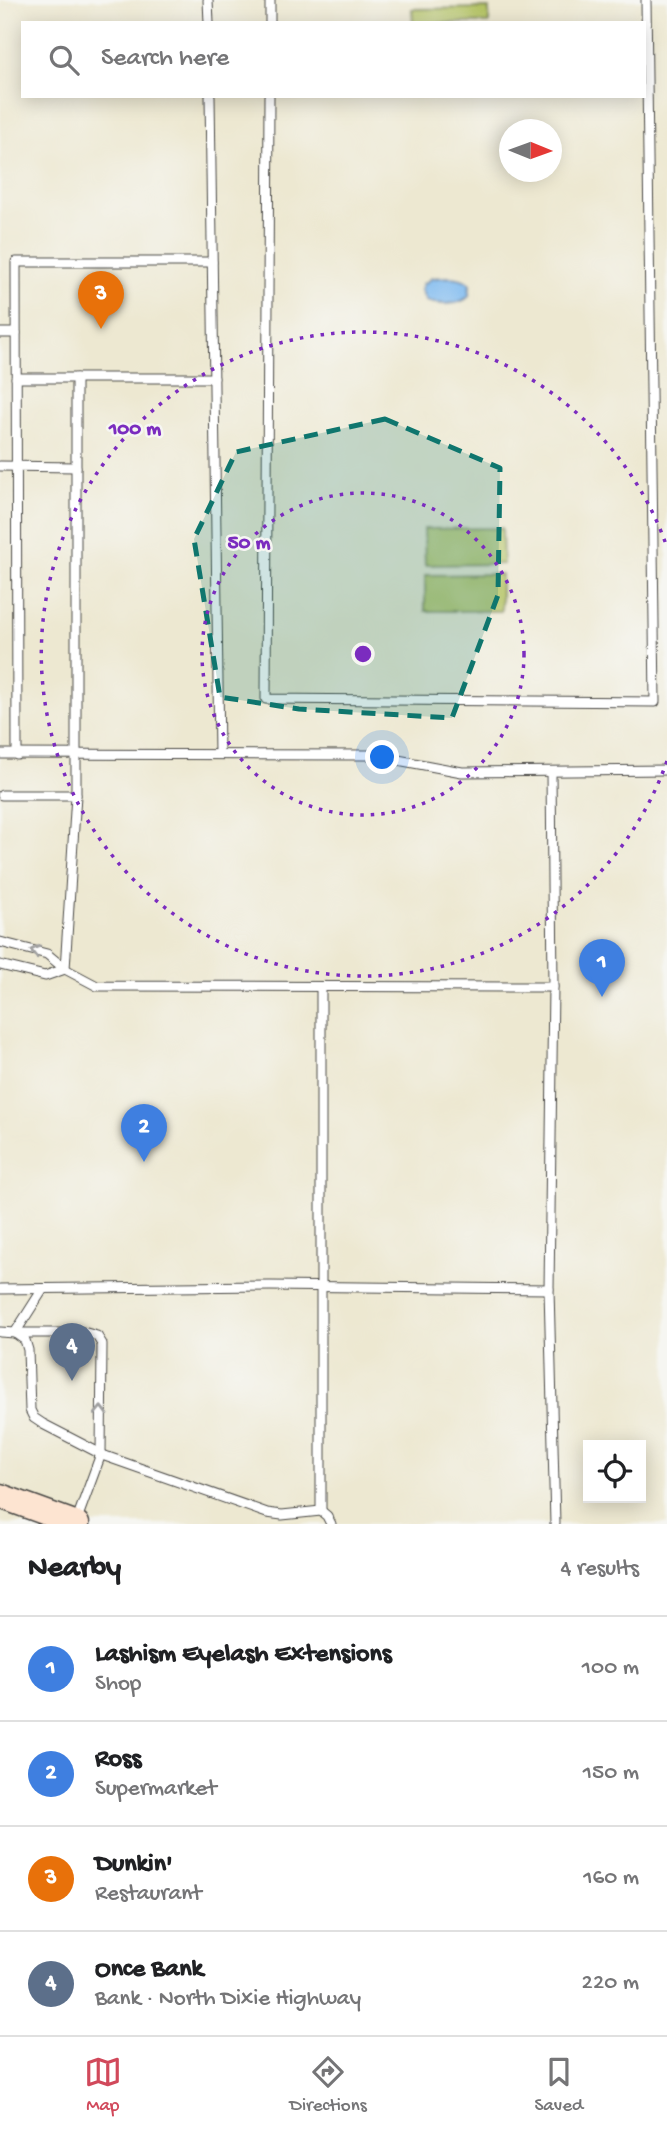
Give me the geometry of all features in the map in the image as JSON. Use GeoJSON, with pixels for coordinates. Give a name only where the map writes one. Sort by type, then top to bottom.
{"type":"FeatureCollection","features":[{"type":"Feature","properties":{"kind":"main road"},"geometry":{"type":"LineString","coordinates":[[0,1496],[76,1524]]}},
{"type":"Feature","properties":{"kind":"lane"},"geometry":{"type":"LineString","coordinates":[[208,0],[209,21]]}},
{"type":"Feature","properties":{"kind":"lane"},"geometry":{"type":"LineString","coordinates":[[270,0],[270,21]]}},
{"type":"Feature","properties":{"kind":"lane"},"geometry":{"type":"LineString","coordinates":[[269,98],[266,699],[655,702],[646,0]]}},
{"type":"Feature","properties":{"kind":"lane"},"geometry":{"type":"LineString","coordinates":[[210,98],[219,754]]}},
{"type":"Feature","properties":{"kind":"lane"},"geometry":{"type":"LineString","coordinates":[[17,755],[16,262],[212,262]]}},
{"type":"Feature","properties":{"kind":"lane"},"geometry":{"type":"LineString","coordinates":[[0,333],[16,333]]}},
{"type":"Feature","properties":{"kind":"lane"},"geometry":{"type":"LineString","coordinates":[[16,378],[214,378]]}},
{"type":"Feature","properties":{"kind":"lane"},"geometry":{"type":"LineString","coordinates":[[65,969],[76,795],[76,378]]}},
{"type":"Feature","properties":{"kind":"lane"},"geometry":{"type":"LineString","coordinates":[[0,466],[76,467]]}},
{"type":"Feature","properties":{"kind":"lane"},"geometry":{"type":"LineString","coordinates":[[0,754],[371,755],[462,772],[667,771]]}},
{"type":"Feature","properties":{"kind":"lane"},"geometry":{"type":"LineString","coordinates":[[551,772],[553,987],[549,1289],[555,1524]]}},
{"type":"Feature","properties":{"kind":"lane"},"geometry":{"type":"LineString","coordinates":[[2,795],[76,795]]}},
{"type":"Feature","properties":{"kind":"lane"},"geometry":{"type":"LineString","coordinates":[[0,942],[47,954],[65,969],[97,986],[553,987]]}},
{"type":"Feature","properties":{"kind":"lane"},"geometry":{"type":"LineString","coordinates":[[0,964],[45,976],[65,969]]}},
{"type":"Feature","properties":{"kind":"lane"},"geometry":{"type":"LineString","coordinates":[[321,986],[321,1511]]}},
{"type":"Feature","properties":{"kind":"lane"},"geometry":{"type":"LineString","coordinates":[[0,1289],[549,1289]]}},
{"type":"Feature","properties":{"kind":"lane"},"geometry":{"type":"LineString","coordinates":[[15,1333],[43,1289]]}},
{"type":"Feature","properties":{"kind":"lane"},"geometry":{"type":"LineString","coordinates":[[0,1332],[64,1333]]}},
{"type":"Feature","properties":{"kind":"lane"},"geometry":{"type":"LineString","coordinates":[[76,1524],[101,1454],[102,1344],[97,1336],[83,1332]]}},
{"type":"Feature","properties":{"kind":"lane"},"geometry":{"type":"LineString","coordinates":[[15,1333],[24,1340],[28,1350],[30,1410],[34,1418],[101,1454],[268,1513],[282,1515],[321,1511],[331,1524]]}},
{"type":"Feature","properties":{"kind":"highlighted area"},"geometry":{"type":"Polygon","coordinates":[[[385,419],[500,468],[498,595],[452,718],[299,709],[220,697],[194,539],[236,452],[385,419]]]}},
{"type":"Feature","properties":{"kind":"green space"},"geometry":{"type":"Polygon","coordinates":[[[489,8],[489,21],[413,21],[412,9],[489,8]]]}},
{"type":"Feature","properties":{"kind":"green space"},"geometry":{"type":"Polygon","coordinates":[[[502,528],[503,564],[425,565],[424,529],[502,528]]]}},
{"type":"Feature","properties":{"kind":"green space"},"geometry":{"type":"Polygon","coordinates":[[[501,574],[501,611],[425,611],[425,575],[501,574]]]}},
{"type":"Feature","properties":{"kind":"water"},"geometry":{"type":"Polygon","coordinates":[[[432,278],[462,279],[470,284],[469,296],[460,302],[449,304],[426,301],[421,290],[423,284],[432,278]]]}},
{"type":"Feature","properties":{"kind":"place","name":"Dunkin'"},"geometry":{"type":"Point","coordinates":[101,329]}},
{"type":"Feature","properties":{"kind":"place","name":"Lashism Eyelash Extensions"},"geometry":{"type":"Point","coordinates":[602,997]}},
{"type":"Feature","properties":{"kind":"place","name":"Ross"},"geometry":{"type":"Point","coordinates":[144,1162]}},
{"type":"Feature","properties":{"kind":"place","name":"Once Bank"},"geometry":{"type":"Point","coordinates":[72,1381]}}]}
